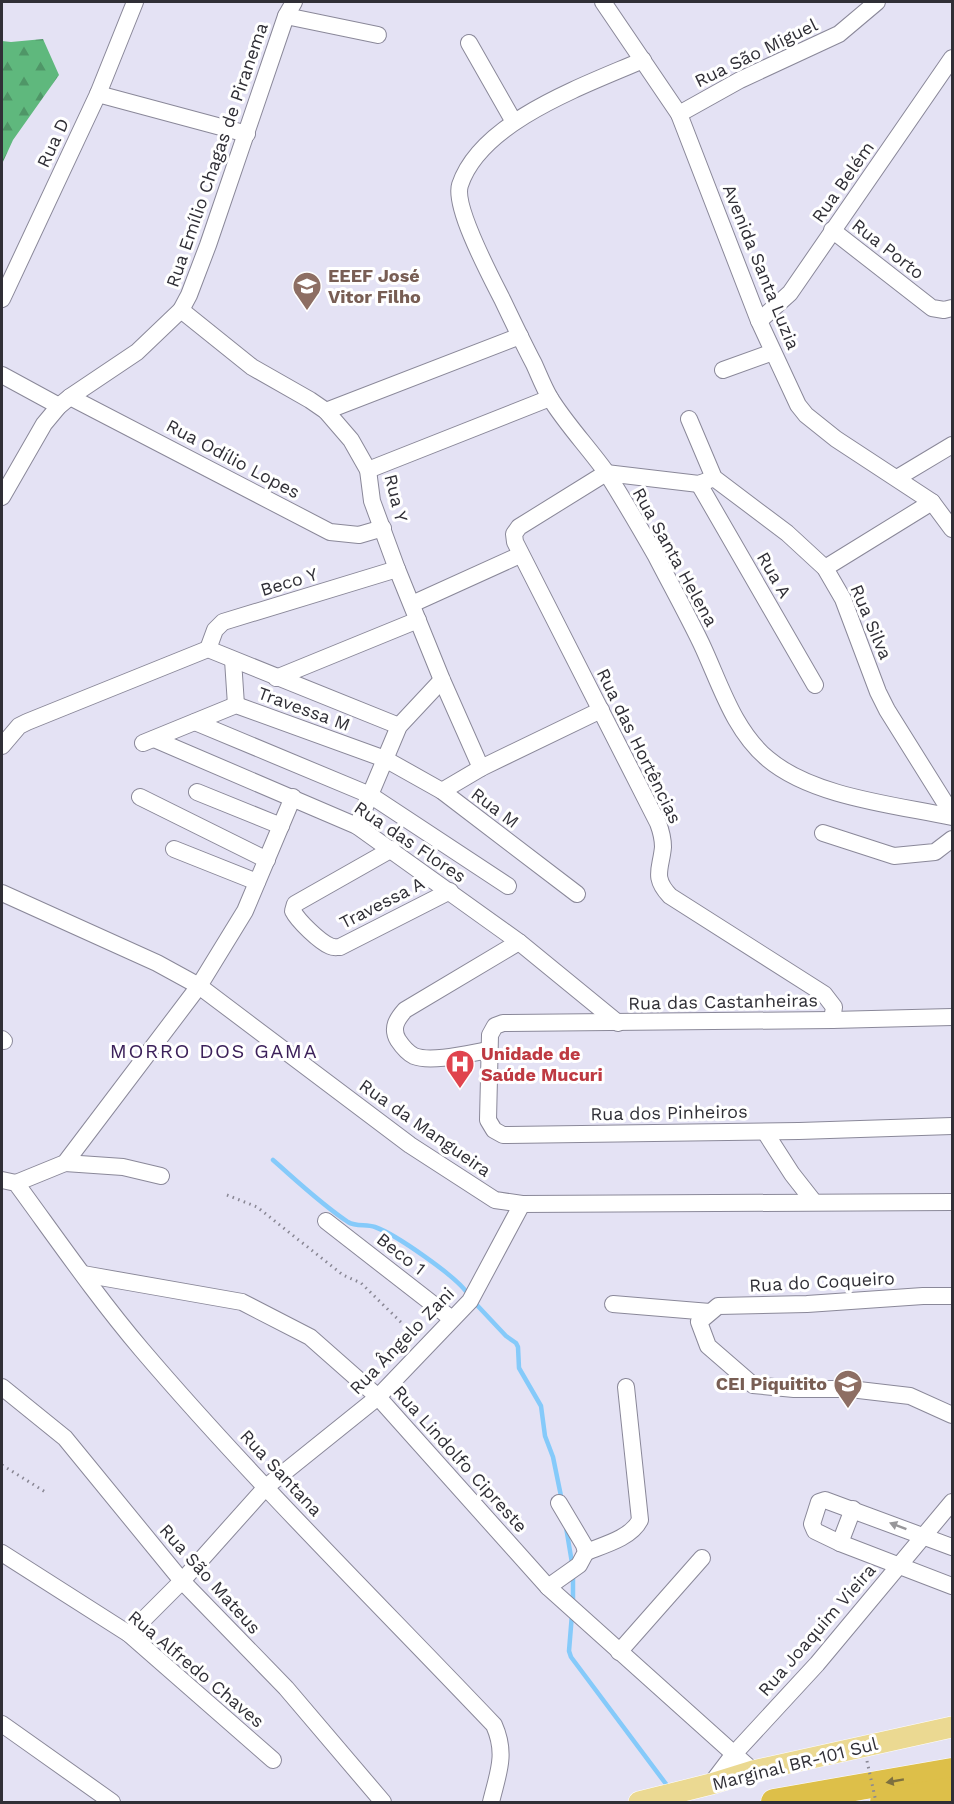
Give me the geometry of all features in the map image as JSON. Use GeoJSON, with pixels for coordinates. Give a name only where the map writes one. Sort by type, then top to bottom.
{"type":"FeatureCollection","features":[{"type":"Feature","properties":{"kind":"highway"},"geometry":{"type":"LineString","coordinates":[[774,1803],[952,1771]]}},
{"type":"Feature","properties":{"kind":"highway"},"geometry":{"type":"LineString","coordinates":[[883,1803],[952,1790]]}},
{"type":"Feature","properties":{"kind":"main road","name":"Marginal BR-101 Sul"},"geometry":{"type":"LineString","coordinates":[[639,1803],[753,1771],[952,1727]]}},
{"type":"Feature","properties":{"kind":"street","name":"Rua D"},"geometry":{"type":"LineString","coordinates":[[2,299],[98,94],[135,2]]}},
{"type":"Feature","properties":{"kind":"street","name":"Avenida Santa Luzia"},"geometry":{"type":"LineString","coordinates":[[603,2],[679,114],[759,321],[798,405],[806,415],[836,439],[932,502],[952,529]]}},
{"type":"Feature","properties":{"kind":"street","name":"Rua São Miguel"},"geometry":{"type":"LineString","coordinates":[[679,114],[740,80],[839,34],[877,2]]}},
{"type":"Feature","properties":{"kind":"street"},"geometry":{"type":"LineString","coordinates":[[290,9],[378,35]]}},
{"type":"Feature","properties":{"kind":"street","name":"Rua Emílio Chagas de Piranema"},"geometry":{"type":"LineString","coordinates":[[2,497],[44,424],[64,401],[137,352],[181,310],[189,295],[290,9]]}},
{"type":"Feature","properties":{"kind":"street"},"geometry":{"type":"LineString","coordinates":[[469,43],[514,122],[558,98],[643,60]]}},
{"type":"Feature","properties":{"kind":"street","name":"Rua Belém"},"geometry":{"type":"LineString","coordinates":[[759,321],[790,293],[952,58]]}},
{"type":"Feature","properties":{"kind":"street"},"geometry":{"type":"LineString","coordinates":[[98,94],[247,134]]}},
{"type":"Feature","properties":{"kind":"street","name":"Rua Santa Helena"},"geometry":{"type":"LineString","coordinates":[[514,122],[491,140],[466,172],[460,186],[459,200],[484,261],[550,398],[606,473],[654,554],[700,640],[738,725],[767,759],[803,782],[864,799],[952,815]]}},
{"type":"Feature","properties":{"kind":"street","name":"Rua Porto"},"geometry":{"type":"LineString","coordinates":[[832,231],[932,308],[944,310],[952,308]]}},
{"type":"Feature","properties":{"kind":"street","name":"Rua Y"},"geometry":{"type":"LineString","coordinates":[[181,310],[252,367],[326,411],[351,440],[368,470],[372,501],[397,569],[481,768]]}},
{"type":"Feature","properties":{"kind":"street"},"geometry":{"type":"LineString","coordinates":[[326,411],[520,336]]}},
{"type":"Feature","properties":{"kind":"street"},"geometry":{"type":"LineString","coordinates":[[723,370],[773,352]]}},
{"type":"Feature","properties":{"kind":"street","name":"Rua Odílio Lopes"},"geometry":{"type":"LineString","coordinates":[[2,375],[64,401],[330,532],[359,535],[383,528]]}},
{"type":"Feature","properties":{"kind":"street"},"geometry":{"type":"LineString","coordinates":[[368,470],[550,398]]}},
{"type":"Feature","properties":{"kind":"street"},"geometry":{"type":"LineString","coordinates":[[276,678],[415,612],[520,555],[514,534],[519,527],[606,473],[707,482],[689,419]]}},
{"type":"Feature","properties":{"kind":"street"},"geometry":{"type":"LineString","coordinates":[[897,478],[952,445]]}},
{"type":"Feature","properties":{"kind":"street","name":"Rua Silva"},"geometry":{"type":"LineString","coordinates":[[707,482],[787,533],[825,568],[843,599],[887,710],[952,815]]}},
{"type":"Feature","properties":{"kind":"street","name":"Rua A"},"geometry":{"type":"LineString","coordinates":[[707,482],[815,685]]}},
{"type":"Feature","properties":{"kind":"street"},"geometry":{"type":"LineString","coordinates":[[825,568],[932,502]]}},
{"type":"Feature","properties":{"kind":"street","name":"Rua das Hortências"},"geometry":{"type":"LineString","coordinates":[[520,555],[571,648],[662,834],[663,845],[658,874],[662,888],[670,896],[824,994],[834,1007],[832,1020]]}},
{"type":"Feature","properties":{"kind":"street","name":"Beco Y"},"geometry":{"type":"LineString","coordinates":[[208,649],[215,630],[223,622],[397,569]]}},
{"type":"Feature","properties":{"kind":"street"},"geometry":{"type":"LineString","coordinates":[[2,746],[19,726],[27,722],[208,649],[399,726]]}},
{"type":"Feature","properties":{"kind":"street"},"geometry":{"type":"LineString","coordinates":[[233,660],[236,705]]}},
{"type":"Feature","properties":{"kind":"street"},"geometry":{"type":"LineString","coordinates":[[357,826],[399,726],[442,680]]}},
{"type":"Feature","properties":{"kind":"street","name":"Travessa M"},"geometry":{"type":"LineString","coordinates":[[148,741],[236,705],[385,759]]}},
{"type":"Feature","properties":{"kind":"street"},"geometry":{"type":"LineString","coordinates":[[442,791],[481,768],[601,710]]}},
{"type":"Feature","properties":{"kind":"street"},"geometry":{"type":"LineString","coordinates":[[195,722],[370,795],[508,886]]}},
{"type":"Feature","properties":{"kind":"street","name":"Rua das Flores"},"geometry":{"type":"LineString","coordinates":[[148,741],[293,797],[357,826],[519,942],[618,1023]]}},
{"type":"Feature","properties":{"kind":"street","name":"Rua M"},"geometry":{"type":"LineString","coordinates":[[385,759],[442,791],[577,894]]}},
{"type":"Feature","properties":{"kind":"street"},"geometry":{"type":"LineString","coordinates":[[197,792],[281,826]]}},
{"type":"Feature","properties":{"kind":"street"},"geometry":{"type":"LineString","coordinates":[[140,797],[267,860]]}},
{"type":"Feature","properties":{"kind":"street"},"geometry":{"type":"LineString","coordinates":[[65,1163],[199,986],[245,911],[293,797]]}},
{"type":"Feature","properties":{"kind":"street"},"geometry":{"type":"LineString","coordinates":[[823,833],[894,856],[935,852],[952,839]]}},
{"type":"Feature","properties":{"kind":"street"},"geometry":{"type":"LineString","coordinates":[[174,849],[257,882]]}},
{"type":"Feature","properties":{"kind":"street","name":"Travessa A"},"geometry":{"type":"LineString","coordinates":[[392,849],[295,904],[293,911],[296,918],[332,947],[340,946],[450,891]]}},
{"type":"Feature","properties":{"kind":"street","name":"Rua da Mangueira"},"geometry":{"type":"LineString","coordinates":[[2,893],[157,963],[199,986],[410,1145],[495,1200],[522,1204],[952,1202]]}},
{"type":"Feature","properties":{"kind":"street"},"geometry":{"type":"LineString","coordinates":[[489,1050],[426,1059],[414,1056],[396,1037],[397,1019],[405,1010],[519,942]]}},
{"type":"Feature","properties":{"kind":"street","name":"Rua das Castanheiras"},"geometry":{"type":"LineString","coordinates":[[495,1026],[502,1023],[952,1017]]}},
{"type":"Feature","properties":{"kind":"street","name":"Rua dos Pinheiros"},"geometry":{"type":"LineString","coordinates":[[495,1026],[490,1035],[488,1120],[494,1130],[503,1135],[765,1132],[952,1126]]}},
{"type":"Feature","properties":{"kind":"street"},"geometry":{"type":"LineString","coordinates":[[765,1132],[792,1174],[814,1202]]}},
{"type":"Feature","properties":{"kind":"street"},"geometry":{"type":"LineString","coordinates":[[9,1181],[65,1163],[123,1167],[161,1176]]}},
{"type":"Feature","properties":{"kind":"street","name":"Rua Santana"},"geometry":{"type":"LineString","coordinates":[[9,1181],[142,1349],[266,1486],[494,1725],[501,1741],[501,1757],[491,1803]]}},
{"type":"Feature","properties":{"kind":"street","name":"Rua Ângelo Zani"},"geometry":{"type":"LineString","coordinates":[[129,1634],[182,1581],[266,1486],[378,1396],[470,1301],[522,1204]]}},
{"type":"Feature","properties":{"kind":"street","name":"Beco 1"},"geometry":{"type":"LineString","coordinates":[[326,1221],[452,1319]]}},
{"type":"Feature","properties":{"kind":"street","name":"Rua Lindolfo Cipreste"},"geometry":{"type":"LineString","coordinates":[[83,1274],[242,1302],[310,1337],[378,1396],[548,1587],[753,1771]]}},
{"type":"Feature","properties":{"kind":"street","name":"Rua do Coqueiro"},"geometry":{"type":"LineString","coordinates":[[613,1304],[705,1317],[718,1306],[807,1304],[952,1296]]}},
{"type":"Feature","properties":{"kind":"street"},"geometry":{"type":"LineString","coordinates":[[705,1317],[708,1346],[753,1385],[794,1389],[850,1389],[910,1396],[952,1415]]}},
{"type":"Feature","properties":{"kind":"street","name":"Rua São Mateus"},"geometry":{"type":"LineString","coordinates":[[2,1387],[64,1438],[182,1581],[286,1688],[383,1803]]}},
{"type":"Feature","properties":{"kind":"street"},"geometry":{"type":"LineString","coordinates":[[548,1587],[579,1564],[586,1552],[629,1533],[636,1528],[640,1520],[626,1387]]}},
{"type":"Feature","properties":{"kind":"street"},"geometry":{"type":"LineString","coordinates":[[952,1547],[825,1500],[819,1502],[812,1528],[840,1543],[952,1586]]}},
{"type":"Feature","properties":{"kind":"street","name":"Rua Joaquim Vieira"},"geometry":{"type":"LineString","coordinates":[[711,1784],[733,1755],[817,1664],[952,1502]]}},
{"type":"Feature","properties":{"kind":"street"},"geometry":{"type":"LineString","coordinates":[[559,1503],[586,1552]]}},
{"type":"Feature","properties":{"kind":"street"},"geometry":{"type":"LineString","coordinates":[[840,1543],[853,1509]]}},
{"type":"Feature","properties":{"kind":"street","name":"Rua Alfredo Chaves"},"geometry":{"type":"LineString","coordinates":[[2,1553],[129,1634],[273,1760]]}},
{"type":"Feature","properties":{"kind":"street"},"geometry":{"type":"LineString","coordinates":[[620,1652],[702,1558]]}},
{"type":"Feature","properties":{"kind":"street"},"geometry":{"type":"LineString","coordinates":[[2,1724],[112,1803]]}},
{"type":"Feature","properties":{"kind":"path"},"geometry":{"type":"LineString","coordinates":[[227,1195],[256,1208],[343,1275],[361,1283],[426,1347]]}},
{"type":"Feature","properties":{"kind":"path"},"geometry":{"type":"LineString","coordinates":[[2,1465],[47,1493]]}},
{"type":"Feature","properties":{"kind":"path"},"geometry":{"type":"LineString","coordinates":[[867,1761],[876,1803]]}},
{"type":"Feature","properties":{"kind":"green space"},"geometry":{"type":"Polygon","coordinates":[[[43,39],[59,75],[13,140],[2,164],[2,41],[43,39]]]}},
{"type":"Feature","properties":{"kind":"waterway"},"geometry":{"type":"LineString","coordinates":[[273,1160],[348,1222],[375,1227],[396,1238],[439,1267],[468,1294]]}},
{"type":"Feature","properties":{"kind":"waterway"},"geometry":{"type":"LineString","coordinates":[[475,1303],[518,1347],[519,1368],[541,1406],[545,1436],[553,1457],[562,1501]]}},
{"type":"Feature","properties":{"kind":"waterway"},"geometry":{"type":"LineString","coordinates":[[566,1527],[572,1563]]}},
{"type":"Feature","properties":{"kind":"waterway"},"geometry":{"type":"LineString","coordinates":[[573,1575],[573,1602]]}},
{"type":"Feature","properties":{"kind":"waterway"},"geometry":{"type":"LineString","coordinates":[[572,1614],[569,1651],[571,1657],[669,1788]]}},
{"type":"Feature","properties":{"kind":"place","name":"EEEF José Vitor Filho"},"geometry":{"type":"Point","coordinates":[307,312]}},
{"type":"Feature","properties":{"kind":"place","name":"Unidade de Saúde Mucuri"},"geometry":{"type":"Point","coordinates":[460,1090]}},
{"type":"Feature","properties":{"kind":"place","name":"CEI Piquitito"},"geometry":{"type":"Point","coordinates":[848,1410]}},
{"type":"Feature","properties":{"kind":"district","name":"MORRO DOS GAMA"},"geometry":{"type":"Point","coordinates":[214,1051]}}]}
